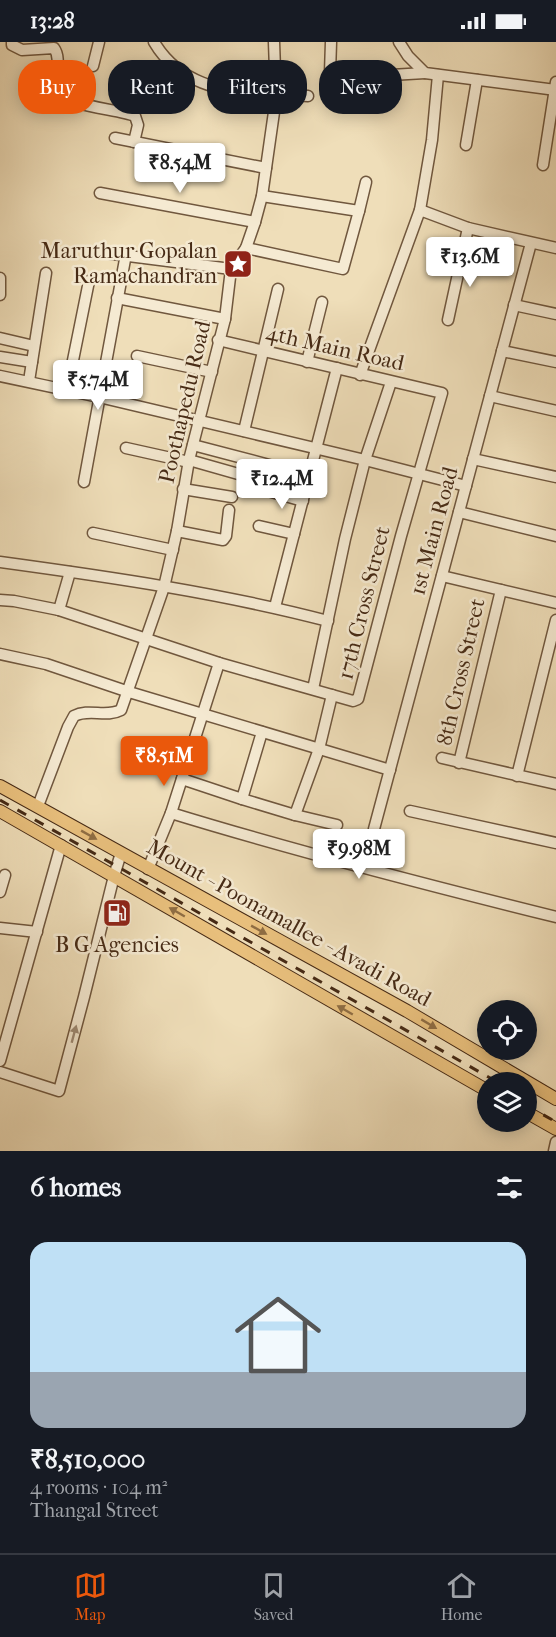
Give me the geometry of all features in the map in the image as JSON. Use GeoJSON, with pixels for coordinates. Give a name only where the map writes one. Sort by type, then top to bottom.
{"type":"FeatureCollection","features":[{"type":"Feature","properties":{"kind":"main road","name":"Mount - Poonamallee - Avadi Road"},"geometry":{"type":"LineString","coordinates":[[2,790],[38,806],[407,1011],[556,1099]]}},
{"type":"Feature","properties":{"kind":"main road","name":"Mount - Poonamallee - Avadi Road"},"geometry":{"type":"LineString","coordinates":[[0,811],[477,1085]]}},
{"type":"Feature","properties":{"kind":"main road"},"geometry":{"type":"LineString","coordinates":[[537,1119],[556,1129]]}},
{"type":"Feature","properties":{"kind":"street"},"geometry":{"type":"LineString","coordinates":[[94,60],[99,42]]}},
{"type":"Feature","properties":{"kind":"street"},"geometry":{"type":"LineString","coordinates":[[154,42],[160,53],[183,75],[207,84]]}},
{"type":"Feature","properties":{"kind":"street","name":"Poothapedu Road"},"geometry":{"type":"LineString","coordinates":[[274,42],[275,60]]}},
{"type":"Feature","properties":{"kind":"street"},"geometry":{"type":"LineString","coordinates":[[331,42],[330,73],[357,77],[425,73],[556,87],[543,165]]}},
{"type":"Feature","properties":{"kind":"street"},"geometry":{"type":"LineString","coordinates":[[399,42],[408,56],[425,73]]}},
{"type":"Feature","properties":{"kind":"street"},"geometry":{"type":"LineString","coordinates":[[0,46],[12,43],[22,50],[54,48],[57,56],[56,77],[59,93],[63,98],[135,116],[138,125],[134,142]]}},
{"type":"Feature","properties":{"kind":"street"},"geometry":{"type":"LineString","coordinates":[[360,375],[420,210],[432,140],[438,75]]}},
{"type":"Feature","properties":{"kind":"street"},"geometry":{"type":"LineString","coordinates":[[466,144],[477,80]]}},
{"type":"Feature","properties":{"kind":"street","name":"Poothapedu Road"},"geometry":{"type":"LineString","coordinates":[[38,806],[74,716],[85,712],[113,714],[119,712],[129,692],[164,587],[173,550],[189,461],[225,319],[231,269],[246,248],[262,196],[274,114]]}},
{"type":"Feature","properties":{"kind":"street"},"geometry":{"type":"LineString","coordinates":[[115,138],[266,168]]}},
{"type":"Feature","properties":{"kind":"street"},"geometry":{"type":"LineString","coordinates":[[246,248],[343,269],[366,182]]}},
{"type":"Feature","properties":{"kind":"street"},"geometry":{"type":"LineString","coordinates":[[100,193],[255,222]]}},
{"type":"Feature","properties":{"kind":"street"},"geometry":{"type":"LineString","coordinates":[[262,196],[359,211]]}},
{"type":"Feature","properties":{"kind":"street"},"geometry":{"type":"LineString","coordinates":[[420,210],[468,228],[556,248]]}},
{"type":"Feature","properties":{"kind":"street"},"geometry":{"type":"LineString","coordinates":[[448,320],[468,228]]}},
{"type":"Feature","properties":{"kind":"street","name":"1st Main Road"},"geometry":{"type":"LineString","coordinates":[[374,829],[531,243]]}},
{"type":"Feature","properties":{"kind":"street"},"geometry":{"type":"LineString","coordinates":[[98,252],[231,269]]}},
{"type":"Feature","properties":{"kind":"street"},"geometry":{"type":"LineString","coordinates":[[84,482],[126,255]]}},
{"type":"Feature","properties":{"kind":"street"},"geometry":{"type":"LineString","coordinates":[[29,381],[46,273]]}},
{"type":"Feature","properties":{"kind":"street"},"geometry":{"type":"LineString","coordinates":[[0,278],[0,295]]}},
{"type":"Feature","properties":{"kind":"street"},"geometry":{"type":"LineString","coordinates":[[67,390],[89,280]]}},
{"type":"Feature","properties":{"kind":"street"},"geometry":{"type":"LineString","coordinates":[[244,431],[278,289]]}},
{"type":"Feature","properties":{"kind":"street"},"geometry":{"type":"LineString","coordinates":[[117,298],[225,319]]}},
{"type":"Feature","properties":{"kind":"street"},"geometry":{"type":"LineString","coordinates":[[307,362],[322,302]]}},
{"type":"Feature","properties":{"kind":"street"},"geometry":{"type":"LineString","coordinates":[[514,305],[556,314]]}},
{"type":"Feature","properties":{"kind":"street"},"geometry":{"type":"LineString","coordinates":[[0,338],[34,346]]}},
{"type":"Feature","properties":{"kind":"street","name":"4th Main Road"},"geometry":{"type":"LineString","coordinates":[[218,340],[442,393],[418,474]]}},
{"type":"Feature","properties":{"kind":"street"},"geometry":{"type":"LineString","coordinates":[[502,351],[556,362]]}},
{"type":"Feature","properties":{"kind":"street"},"geometry":{"type":"LineString","coordinates":[[136,356],[212,372]]}},
{"type":"Feature","properties":{"kind":"street"},"geometry":{"type":"LineString","coordinates":[[0,357],[32,362]]}},
{"type":"Feature","properties":{"kind":"street"},"geometry":{"type":"LineString","coordinates":[[275,607],[337,368]]}},
{"type":"Feature","properties":{"kind":"street"},"geometry":{"type":"LineString","coordinates":[[0,376],[244,431],[466,486]]}},
{"type":"Feature","properties":{"kind":"street"},"geometry":{"type":"LineString","coordinates":[[313,689],[345,539],[365,460],[391,382]]}},
{"type":"Feature","properties":{"kind":"street"},"geometry":{"type":"LineString","coordinates":[[490,396],[556,411]]}},
{"type":"Feature","properties":{"kind":"street"},"geometry":{"type":"LineString","coordinates":[[126,448],[189,461],[270,483],[273,466],[193,445]]}},
{"type":"Feature","properties":{"kind":"street"},"geometry":{"type":"LineString","coordinates":[[473,459],[556,477]]}},
{"type":"Feature","properties":{"kind":"street","name":"17th Cross Street"},"geometry":{"type":"LineString","coordinates":[[0,600],[59,610],[219,663],[356,701],[360,696],[418,474]]}},
{"type":"Feature","properties":{"kind":"street"},"geometry":{"type":"LineString","coordinates":[[183,489],[232,496]]}},
{"type":"Feature","properties":{"kind":"street"},"geometry":{"type":"LineString","coordinates":[[268,491],[303,501]]}},
{"type":"Feature","properties":{"kind":"street"},"geometry":{"type":"LineString","coordinates":[[177,531],[223,540],[226,536],[229,510]]}},
{"type":"Feature","properties":{"kind":"street"},"geometry":{"type":"LineString","coordinates":[[459,512],[556,536]]}},
{"type":"Feature","properties":{"kind":"street"},"geometry":{"type":"LineString","coordinates":[[259,526],[294,534]]}},
{"type":"Feature","properties":{"kind":"street"},"geometry":{"type":"LineString","coordinates":[[93,533],[173,550]]}},
{"type":"Feature","properties":{"kind":"street"},"geometry":{"type":"LineString","coordinates":[[0,562],[164,587],[275,607],[328,621]]}},
{"type":"Feature","properties":{"kind":"street"},"geometry":{"type":"LineString","coordinates":[[59,610],[69,572]]}},
{"type":"Feature","properties":{"kind":"street"},"geometry":{"type":"LineString","coordinates":[[442,576],[556,603]]}},
{"type":"Feature","properties":{"kind":"street","name":"8th Cross Street"},"geometry":{"type":"LineString","coordinates":[[459,763],[501,590]]}},
{"type":"Feature","properties":{"kind":"street"},"geometry":{"type":"LineString","coordinates":[[517,776],[556,620]]}},
{"type":"Feature","properties":{"kind":"street"},"geometry":{"type":"LineString","coordinates":[[0,654],[46,664],[129,692],[390,770]]}},
{"type":"Feature","properties":{"kind":"street"},"geometry":{"type":"LineString","coordinates":[[148,868],[171,813],[219,663]]}},
{"type":"Feature","properties":{"kind":"street"},"geometry":{"type":"LineString","coordinates":[[295,815],[319,749],[332,695]]}},
{"type":"Feature","properties":{"kind":"street"},"geometry":{"type":"LineString","coordinates":[[242,799],[262,732]]}},
{"type":"Feature","properties":{"kind":"street"},"geometry":{"type":"LineString","coordinates":[[442,758],[556,784]]}},
{"type":"Feature","properties":{"kind":"street"},"geometry":{"type":"LineString","coordinates":[[182,778],[242,799],[337,825]]}},
{"type":"Feature","properties":{"kind":"street"},"geometry":{"type":"LineString","coordinates":[[410,811],[556,843]]}},
{"type":"Feature","properties":{"kind":"street"},"geometry":{"type":"LineString","coordinates":[[171,813],[275,845],[556,917]]}},
{"type":"Feature","properties":{"kind":"street"},"geometry":{"type":"LineString","coordinates":[[0,1061],[4,1034],[37,932],[61,845]]}},
{"type":"Feature","properties":{"kind":"street"},"geometry":{"type":"LineString","coordinates":[[0,1072],[59,1090],[121,853]]}},
{"type":"Feature","properties":{"kind":"street"},"geometry":{"type":"LineString","coordinates":[[0,892],[5,876]]}},
{"type":"Feature","properties":{"kind":"street"},"geometry":{"type":"LineString","coordinates":[[0,928],[37,932]]}},
{"type":"Feature","properties":{"kind":"street"},"geometry":{"type":"LineString","coordinates":[[554,1151],[556,1142]]}},
{"type":"Feature","properties":{"kind":"railway"},"geometry":{"type":"LineString","coordinates":[[0,800],[480,1072]]}},
{"type":"Feature","properties":{"kind":"railway"},"geometry":{"type":"LineString","coordinates":[[537,1111],[556,1122]]}},
{"type":"Feature","properties":{"kind":"place","name":"Maruthur Gopalan Ramachandran"},"geometry":{"type":"Point","coordinates":[238,264]}},
{"type":"Feature","properties":{"kind":"place","name":"B G Agencies"},"geometry":{"type":"Point","coordinates":[117,913]}}]}
